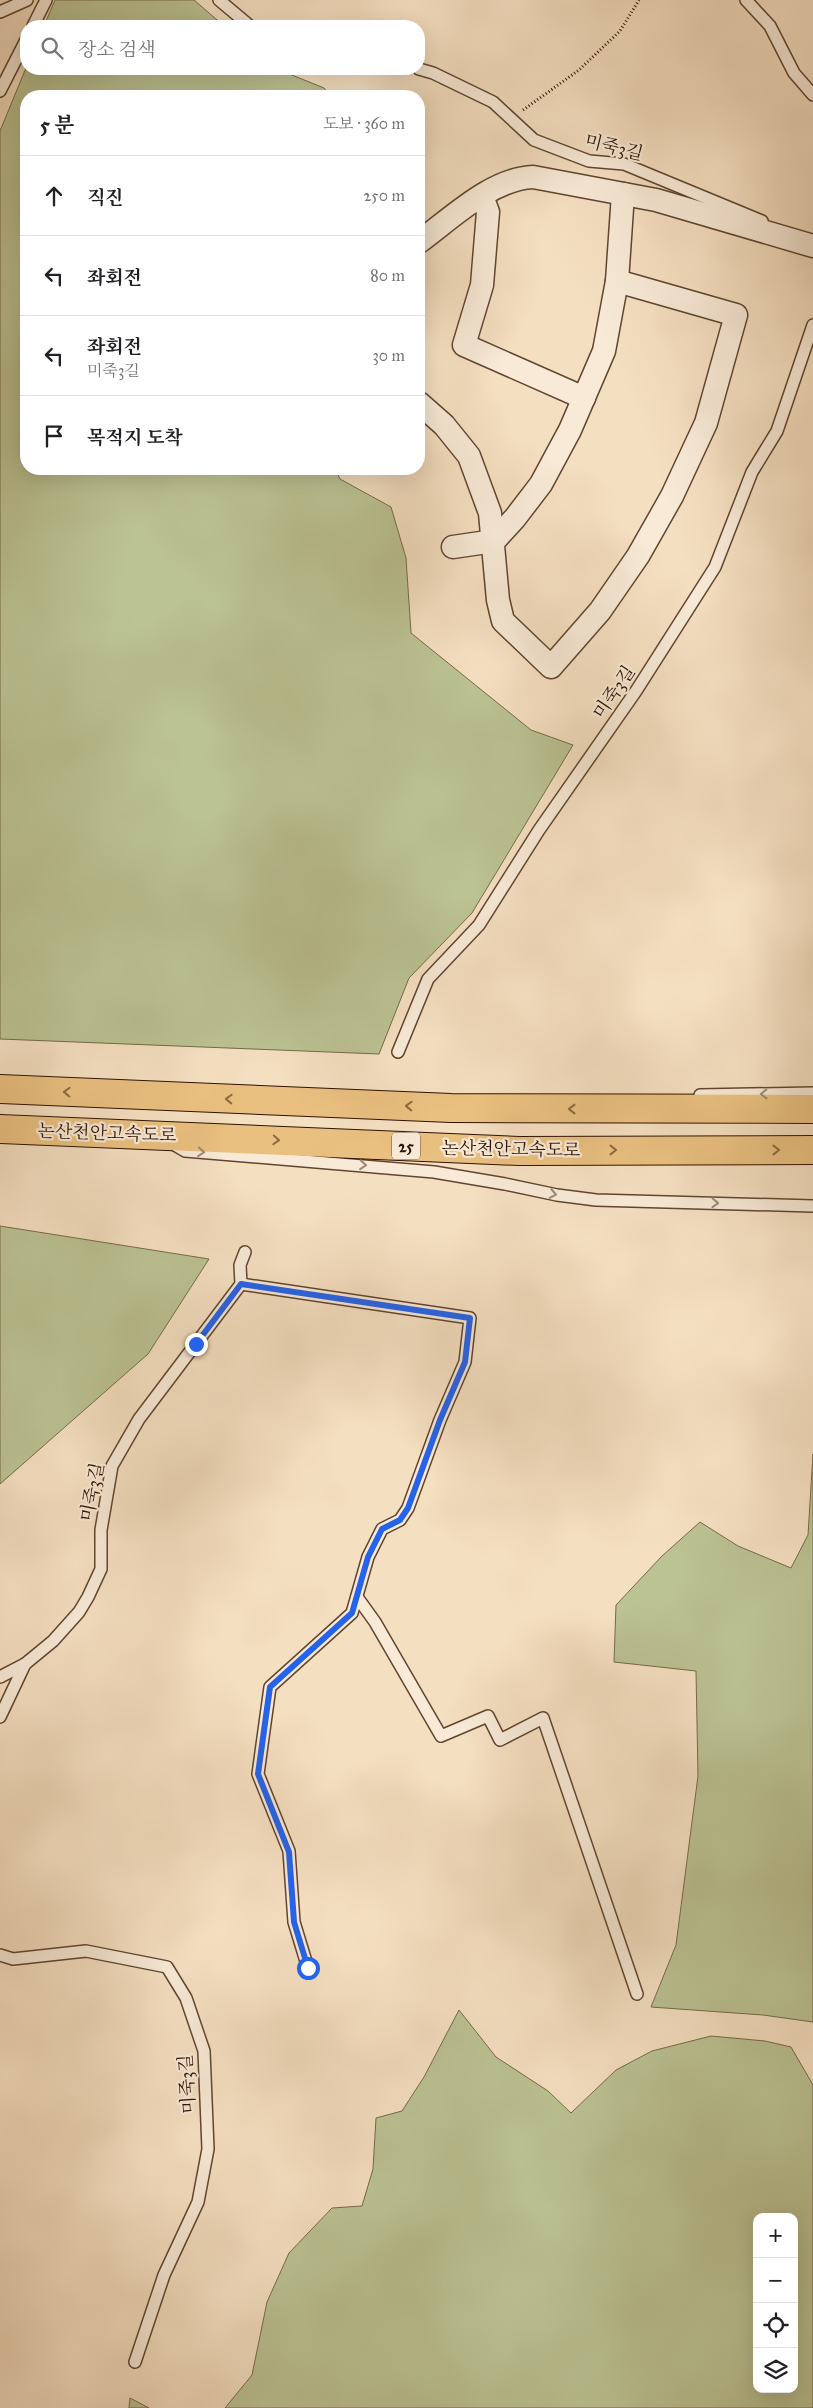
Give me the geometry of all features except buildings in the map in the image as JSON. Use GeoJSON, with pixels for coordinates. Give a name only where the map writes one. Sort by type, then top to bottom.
{"type":"FeatureCollection","features":[{"type":"Feature","properties":{"kind":"highway","name":"25"},"geometry":{"type":"LineString","coordinates":[[0,1089],[451,1108],[813,1109]]}},
{"type":"Feature","properties":{"kind":"highway","name":"논산천안고속도로"},"geometry":{"type":"LineString","coordinates":[[0,1129],[156,1134],[520,1151],[813,1150]]}},
{"type":"Feature","properties":{"kind":"street"},"geometry":{"type":"LineString","coordinates":[[425,238],[497,186],[516,178],[533,177],[656,200],[813,245]]}},
{"type":"Feature","properties":{"kind":"street"},"geometry":{"type":"LineString","coordinates":[[453,547],[494,541],[515,518],[541,484],[584,398],[604,350],[617,282],[623,194]]}},
{"type":"Feature","properties":{"kind":"street"},"geometry":{"type":"LineString","coordinates":[[482,196],[488,212],[482,285],[464,346],[584,398]]}},
{"type":"Feature","properties":{"kind":"street"},"geometry":{"type":"LineString","coordinates":[[425,408],[444,425],[469,456],[490,514],[498,600],[502,621],[551,667],[600,611],[638,556],[672,496],[706,423],[736,315],[617,282]]}},
{"type":"Feature","properties":{"kind":"lane"},"geometry":{"type":"LineString","coordinates":[[0,12],[27,0]]}},
{"type":"Feature","properties":{"kind":"lane"},"geometry":{"type":"LineString","coordinates":[[36,20],[46,0]]}},
{"type":"Feature","properties":{"kind":"lane"},"geometry":{"type":"LineString","coordinates":[[219,0],[243,20]]}},
{"type":"Feature","properties":{"kind":"lane"},"geometry":{"type":"LineString","coordinates":[[746,0],[770,26],[794,73],[813,95]]}},
{"type":"Feature","properties":{"kind":"lane"},"geometry":{"type":"LineString","coordinates":[[0,91],[20,52]]}},
{"type":"Feature","properties":{"kind":"lane","name":"미죽3길"},"geometry":{"type":"LineString","coordinates":[[425,70],[434,72],[493,102],[534,140],[589,161],[624,164],[813,245]]}},
{"type":"Feature","properties":{"kind":"lane","name":"미죽3길"},"geometry":{"type":"LineString","coordinates":[[398,1052],[428,979],[479,925],[539,830],[636,691],[715,567],[752,472],[777,431],[813,325]]}},
{"type":"Feature","properties":{"kind":"lane"},"geometry":{"type":"LineString","coordinates":[[692,1095],[813,1093]]}},
{"type":"Feature","properties":{"kind":"lane"},"geometry":{"type":"LineString","coordinates":[[634,1110],[672,1096]]}},
{"type":"Feature","properties":{"kind":"lane"},"geometry":{"type":"LineString","coordinates":[[156,1134],[185,1151],[434,1172],[557,1195],[596,1200],[813,1206]]}},
{"type":"Feature","properties":{"kind":"lane"},"geometry":{"type":"LineString","coordinates":[[246,1252],[240,1265],[241,1284],[470,1318],[465,1362],[440,1420],[408,1508],[400,1520],[382,1529],[368,1557],[352,1613],[270,1687],[258,1774],[289,1852],[294,1922],[308,1968]]}},
{"type":"Feature","properties":{"kind":"lane","name":"미죽3길"},"geometry":{"type":"LineString","coordinates":[[0,1717],[25,1664],[59,1634],[79,1612],[101,1569],[102,1530],[112,1466],[139,1419],[241,1284]]}},
{"type":"Feature","properties":{"kind":"lane"},"geometry":{"type":"LineString","coordinates":[[357,1597],[375,1622],[441,1736],[488,1716],[500,1740],[544,1718],[637,1994]]}},
{"type":"Feature","properties":{"kind":"lane"},"geometry":{"type":"LineString","coordinates":[[0,1677],[25,1664]]}},
{"type":"Feature","properties":{"kind":"lane","name":"미죽3길"},"geometry":{"type":"LineString","coordinates":[[0,1955],[13,1959],[86,1951],[167,1967],[186,1998],[204,2051],[208,2149],[198,2202],[164,2275],[135,2362]]}},
{"type":"Feature","properties":{"kind":"path"},"geometry":{"type":"LineString","coordinates":[[511,118],[579,70],[620,31],[639,0]]}},
{"type":"Feature","properties":{"kind":"green space"},"geometry":{"type":"Polygon","coordinates":[[[55,0],[194,0],[217,20],[47,20],[55,0]]]}},
{"type":"Feature","properties":{"kind":"green space"},"geometry":{"type":"Polygon","coordinates":[[[23,75],[292,75],[326,90],[20,90],[20,475],[338,475],[340,479],[391,507],[406,558],[411,633],[531,730],[573,745],[472,913],[409,978],[379,1054],[0,1039],[0,131],[23,75]]]}},
{"type":"Feature","properties":{"kind":"green space"},"geometry":{"type":"Polygon","coordinates":[[[0,1226],[209,1259],[148,1354],[0,1484],[0,1226]]]}},
{"type":"Feature","properties":{"kind":"green space"},"geometry":{"type":"Polygon","coordinates":[[[813,1454],[813,2022],[763,2015],[651,2007],[676,1945],[698,1776],[696,1671],[614,1662],[616,1605],[662,1556],[700,1522],[738,1546],[791,1568],[808,1535],[813,1454]]]}},
{"type":"Feature","properties":{"kind":"green space"},"geometry":{"type":"Polygon","coordinates":[[[459,2010],[496,2057],[548,2091],[571,2113],[616,2070],[652,2051],[711,2036],[765,2041],[791,2047],[813,2085],[813,2408],[225,2408],[252,2375],[267,2302],[289,2253],[332,2208],[362,2206],[373,2169],[376,2118],[402,2111],[424,2077],[459,2010]]]}},
{"type":"Feature","properties":{"kind":"green space"},"geometry":{"type":"Polygon","coordinates":[[[130,2398],[149,2408],[129,2408],[130,2398]]]}},
{"type":"Feature","properties":{"kind":"route"},"geometry":{"type":"LineString","coordinates":[[196,1344],[241,1284],[470,1318],[465,1362],[440,1420],[408,1508],[400,1520],[382,1529],[368,1557],[352,1613],[270,1687],[258,1774],[289,1852],[294,1922],[308,1968]]}}]}
